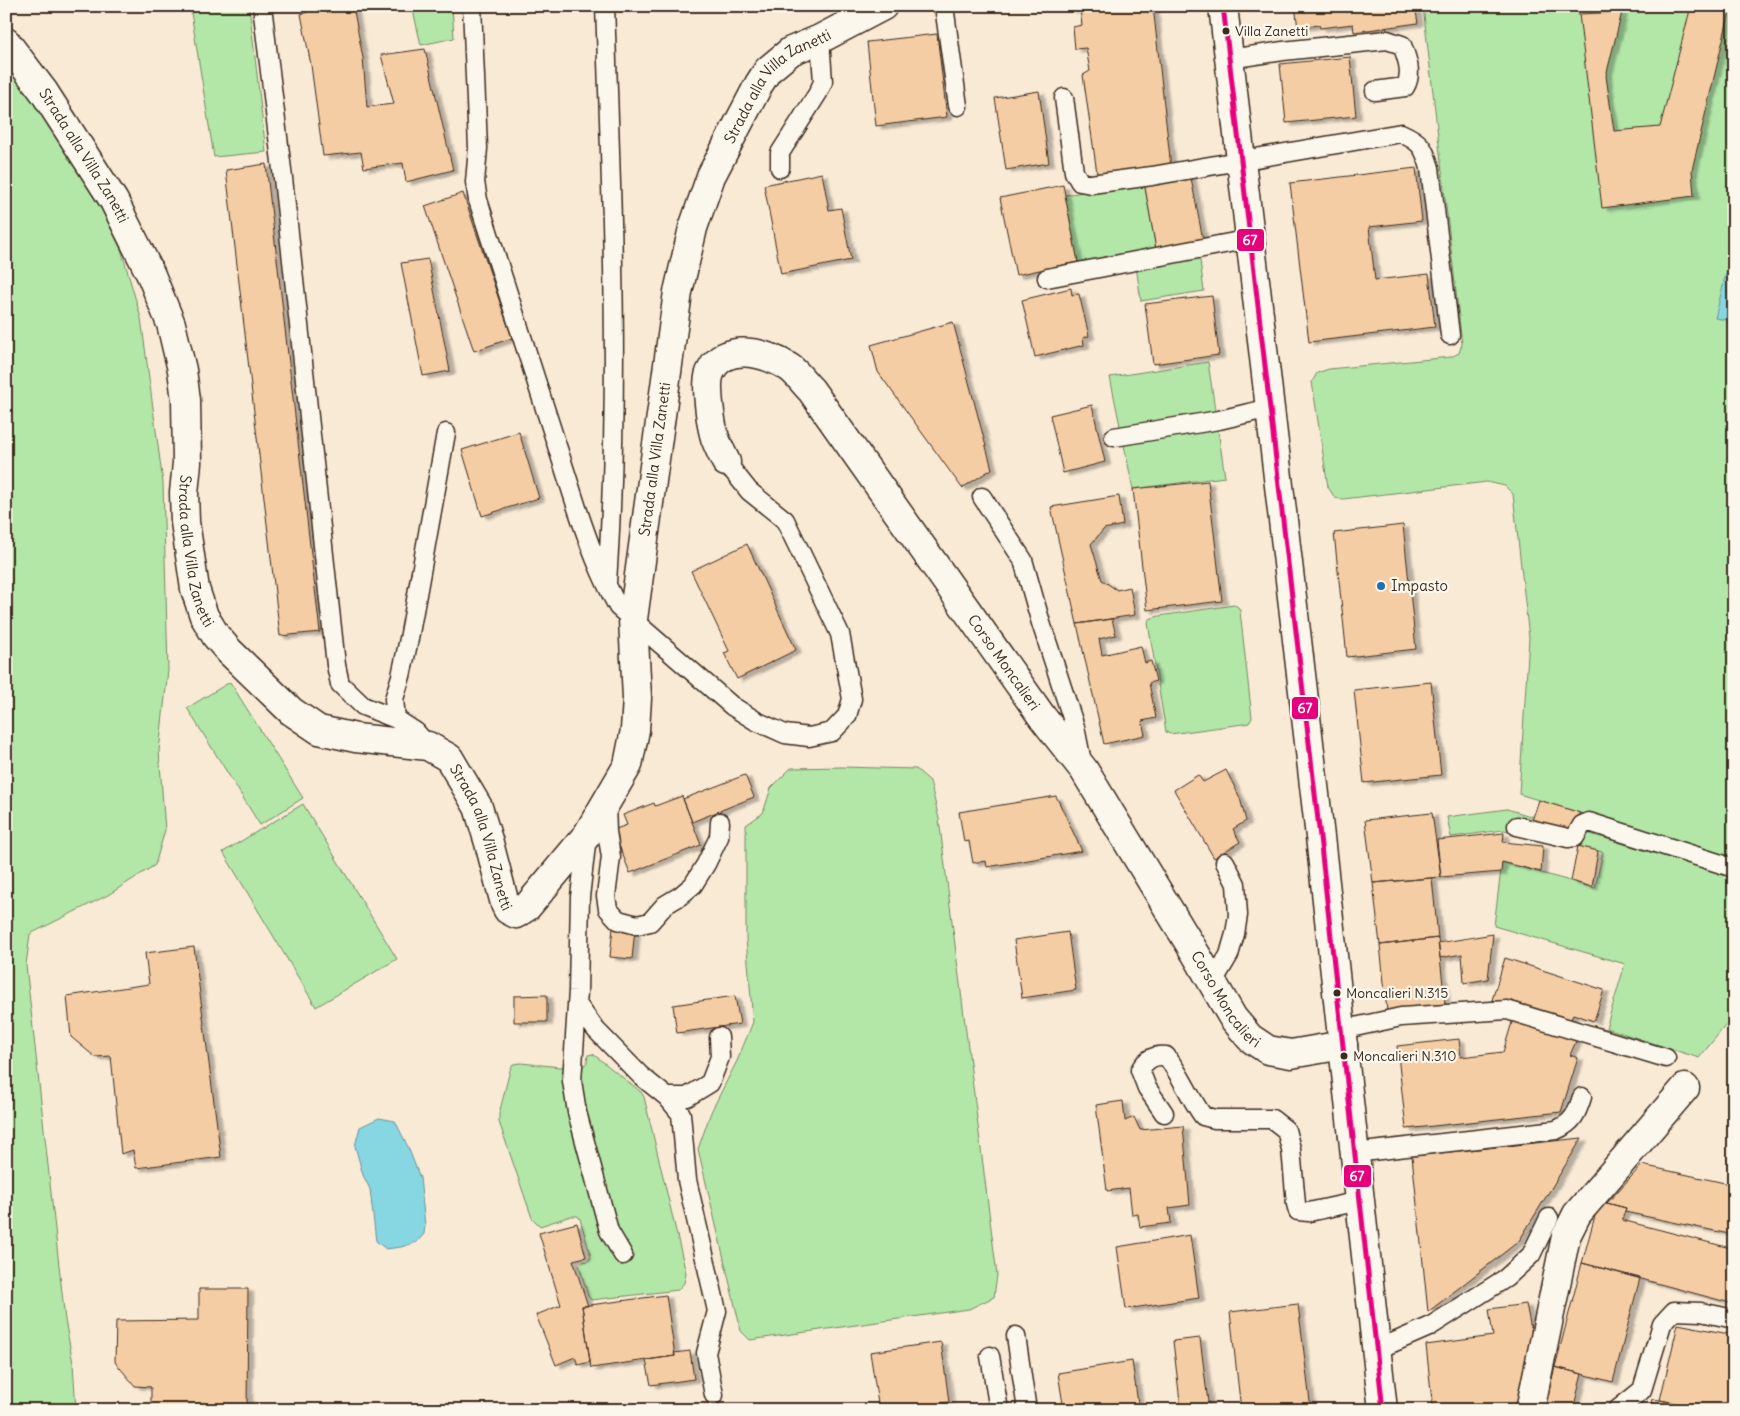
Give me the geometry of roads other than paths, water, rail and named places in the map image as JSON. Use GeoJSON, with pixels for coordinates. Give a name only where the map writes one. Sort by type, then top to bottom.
{"type":"FeatureCollection","features":[{"type":"Feature","properties":{"kind":"street","name":"Strada alla Villa Zanetti"},"geometry":{"type":"LineString","coordinates":[[6,42],[44,92],[114,201],[151,275],[171,324],[182,370],[186,400],[187,463],[184,493],[185,522],[191,564],[195,589],[201,608],[216,636],[291,711],[319,730],[356,738],[428,746],[448,758],[478,807],[490,843],[505,904],[508,910],[516,914],[527,907],[587,835],[628,765],[635,730],[637,698],[633,619],[678,292],[693,228],[711,176],[768,70],[791,51],[820,39],[883,6]]}},
{"type":"Feature","properties":{"kind":"street"},"geometry":{"type":"LineString","coordinates":[[1223,6],[1383,1410]]}},
{"type":"Feature","properties":{"kind":"street","name":"Corso Moncalieri"},"geometry":{"type":"LineString","coordinates":[[726,462],[714,437],[708,395],[709,374],[720,360],[733,353],[747,352],[767,356],[790,368],[811,390],[1043,718],[1084,770],[1233,1018],[1250,1038],[1268,1050],[1291,1054],[1342,1038]]}},
{"type":"Feature","properties":{"kind":"street"},"geometry":{"type":"LineString","coordinates":[[1530,1410],[1566,1236],[1583,1207],[1685,1088]]}},
{"type":"Feature","properties":{"kind":"lane"},"geometry":{"type":"LineString","coordinates":[[262,6],[283,178],[336,665],[340,684],[363,706],[396,719],[416,732],[428,746]]}},
{"type":"Feature","properties":{"kind":"lane"},"geometry":{"type":"LineString","coordinates":[[472,6],[478,148],[475,182],[478,200],[593,556],[607,586],[618,607],[732,706],[756,721],[785,734],[809,737],[832,732],[847,716],[852,699],[840,634],[785,520],[749,492],[726,462]]}},
{"type":"Feature","properties":{"kind":"lane"},"geometry":{"type":"LineString","coordinates":[[605,6],[614,239],[614,453],[607,586]]}},
{"type":"Feature","properties":{"kind":"lane"},"geometry":{"type":"LineString","coordinates":[[944,6],[958,106]]}},
{"type":"Feature","properties":{"kind":"lane"},"geometry":{"type":"LineString","coordinates":[[780,168],[780,153],[823,82],[820,39]]}},
{"type":"Feature","properties":{"kind":"lane"},"geometry":{"type":"LineString","coordinates":[[1229,59],[1387,40],[1402,45],[1407,59],[1410,80],[1405,87],[1375,90]]}},
{"type":"Feature","properties":{"kind":"lane"},"geometry":{"type":"LineString","coordinates":[[1064,98],[1074,172],[1080,182],[1091,184],[1152,176],[1241,159],[1401,133],[1412,138],[1425,150],[1430,168],[1450,335]]}},
{"type":"Feature","properties":{"kind":"lane"},"geometry":{"type":"LineString","coordinates":[[1047,278],[1250,239]]}},
{"type":"Feature","properties":{"kind":"lane"},"geometry":{"type":"LineString","coordinates":[[1114,438],[1219,420],[1270,408]]}},
{"type":"Feature","properties":{"kind":"lane"},"geometry":{"type":"LineString","coordinates":[[396,719],[394,699],[409,639],[446,433]]}},
{"type":"Feature","properties":{"kind":"lane"},"geometry":{"type":"LineString","coordinates":[[982,497],[1023,560],[1041,623],[1075,727],[1084,770]]}},
{"type":"Feature","properties":{"kind":"lane"},"geometry":{"type":"LineString","coordinates":[[606,804],[607,832],[611,857],[606,896],[608,910],[618,920],[637,925],[650,922],[665,905],[693,885],[719,837],[720,822]]}},
{"type":"Feature","properties":{"kind":"lane"},"geometry":{"type":"LineString","coordinates":[[1517,826],[1568,838],[1575,837],[1582,825],[1589,822],[1734,868]]}},
{"type":"Feature","properties":{"kind":"lane"},"geometry":{"type":"LineString","coordinates":[[587,835],[580,897],[578,1004],[572,1081],[574,1096],[609,1231],[623,1255]]}},
{"type":"Feature","properties":{"kind":"lane"},"geometry":{"type":"LineString","coordinates":[[1213,982],[1229,955],[1238,916],[1236,884],[1225,862]]}},
{"type":"Feature","properties":{"kind":"lane"},"geometry":{"type":"LineString","coordinates":[[578,1004],[596,1030],[641,1076],[667,1097],[681,1114],[687,1180],[717,1311],[706,1353],[714,1395]]}},
{"type":"Feature","properties":{"kind":"lane"},"geometry":{"type":"LineString","coordinates":[[1342,1038],[1401,1017],[1507,1010],[1666,1058]]}},
{"type":"Feature","properties":{"kind":"lane"},"geometry":{"type":"LineString","coordinates":[[667,1097],[687,1097],[710,1082],[720,1057],[719,1037]]}},
{"type":"Feature","properties":{"kind":"lane"},"geometry":{"type":"LineString","coordinates":[[1164,1113],[1147,1088],[1140,1070],[1145,1061],[1157,1055],[1166,1056],[1174,1065],[1192,1101],[1203,1116],[1215,1119],[1272,1119],[1286,1130],[1291,1149],[1298,1210],[1309,1212],[1360,1201]]}},
{"type":"Feature","properties":{"kind":"lane"},"geometry":{"type":"LineString","coordinates":[[1354,1153],[1556,1130],[1566,1126],[1576,1115],[1582,1097]]}},
{"type":"Feature","properties":{"kind":"lane"},"geometry":{"type":"LineString","coordinates":[[1376,1350],[1429,1326],[1506,1278],[1531,1255],[1549,1218]]}},
{"type":"Feature","properties":{"kind":"lane"},"geometry":{"type":"LineString","coordinates":[[1617,1410],[1642,1390],[1662,1324],[1674,1311],[1701,1312],[1734,1319]]}},
{"type":"Feature","properties":{"kind":"lane"},"geometry":{"type":"LineString","coordinates":[[1016,1336],[1027,1410]]}},
{"type":"Feature","properties":{"kind":"lane"},"geometry":{"type":"LineString","coordinates":[[990,1356],[999,1410]]}},
{"type":"Feature","properties":{"kind":"water"},"geometry":{"type":"Polygon","coordinates":[[[1734,241],[1734,321],[1715,318],[1734,241]]]}},
{"type":"Feature","properties":{"kind":"water"},"geometry":{"type":"Polygon","coordinates":[[[379,1118],[395,1121],[408,1147],[420,1178],[425,1225],[424,1234],[417,1242],[386,1249],[376,1241],[370,1189],[363,1175],[355,1146],[360,1127],[379,1118]]]}},
{"type":"Feature","properties":{"kind":"place","name":"Villa Zanetti"},"geometry":{"type":"Point","coordinates":[1226,31]}},
{"type":"Feature","properties":{"kind":"place","name":"Impasto"},"geometry":{"type":"Point","coordinates":[1381,586]}},
{"type":"Feature","properties":{"kind":"place","name":"Moncalieri N.315"},"geometry":{"type":"Point","coordinates":[1337,993]}},
{"type":"Feature","properties":{"kind":"place","name":"Moncalieri N.310"},"geometry":{"type":"Point","coordinates":[1344,1056]}}]}
